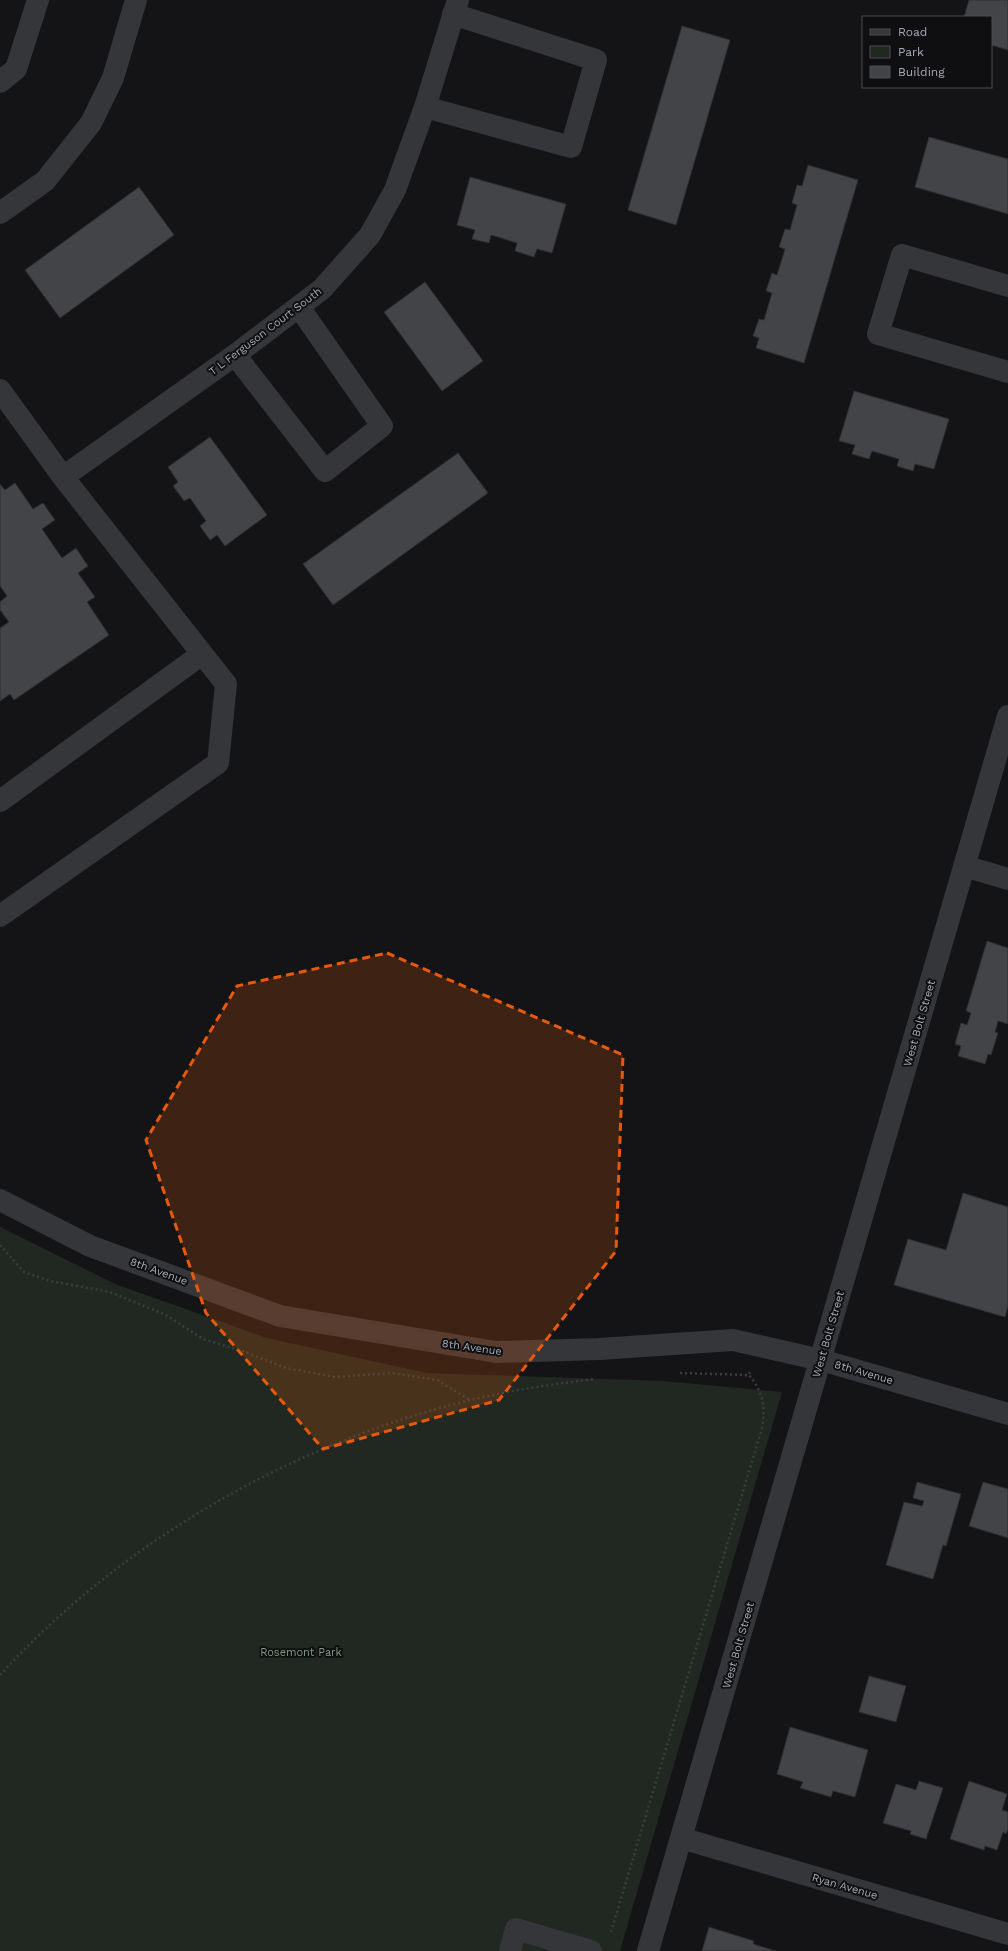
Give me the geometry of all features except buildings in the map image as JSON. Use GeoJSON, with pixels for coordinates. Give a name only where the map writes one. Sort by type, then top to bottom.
{"type":"FeatureCollection","features":[{"type":"Feature","properties":{"kind":"street"},"geometry":{"type":"LineString","coordinates":[[0,82],[16,69],[38,0]]}},
{"type":"Feature","properties":{"kind":"street"},"geometry":{"type":"LineString","coordinates":[[0,213],[45,180],[91,123],[113,78],[136,0]]}},
{"type":"Feature","properties":{"kind":"street"},"geometry":{"type":"LineString","coordinates":[[425,107],[571,147],[596,60],[456,7]]}},
{"type":"Feature","properties":{"kind":"street","name":"T L Ferguson Court South"},"geometry":{"type":"LineString","coordinates":[[63,478],[235,355],[322,289],[370,235],[395,190],[425,107],[456,7]]}},
{"type":"Feature","properties":{"kind":"street"},"geometry":{"type":"LineString","coordinates":[[1008,286],[902,255],[878,334],[1008,372]]}},
{"type":"Feature","properties":{"kind":"street"},"geometry":{"type":"LineString","coordinates":[[235,355],[325,471],[382,426],[299,307]]}},
{"type":"Feature","properties":{"kind":"street"},"geometry":{"type":"LineString","coordinates":[[0,390],[63,478],[226,684],[218,763],[0,916]]}},
{"type":"Feature","properties":{"kind":"street"},"geometry":{"type":"LineString","coordinates":[[0,801],[202,654]]}},
{"type":"Feature","properties":{"kind":"street","name":"West Bolt Street"},"geometry":{"type":"LineString","coordinates":[[648,1951],[1008,716]]}},
{"type":"Feature","properties":{"kind":"street"},"geometry":{"type":"LineString","coordinates":[[964,866],[1008,879]]}},
{"type":"Feature","properties":{"kind":"street","name":"8th Avenue"},"geometry":{"type":"LineString","coordinates":[[0,1200],[90,1246],[280,1316],[496,1352],[599,1349],[733,1340],[820,1360],[1008,1414]]}},
{"type":"Feature","properties":{"kind":"street","name":"Ryan Avenue"},"geometry":{"type":"LineString","coordinates":[[681,1838],[1008,1934]]}},
{"type":"Feature","properties":{"kind":"street"},"geometry":{"type":"LineString","coordinates":[[510,1951],[516,1929],[591,1951]]}},
{"type":"Feature","properties":{"kind":"path"},"geometry":{"type":"LineString","coordinates":[[0,1245],[24,1272],[50,1281],[110,1292],[166,1315],[203,1339],[242,1351],[286,1368],[335,1377],[391,1373],[437,1380],[470,1400]]}},
{"type":"Feature","properties":{"kind":"path"},"geometry":{"type":"LineString","coordinates":[[749,1375],[756,1346]]}},
{"type":"Feature","properties":{"kind":"path"},"geometry":{"type":"LineString","coordinates":[[609,1936],[765,1414],[764,1399],[758,1386],[749,1375],[679,1373]]}},
{"type":"Feature","properties":{"kind":"path"},"geometry":{"type":"LineString","coordinates":[[0,1676],[62,1614],[114,1572],[168,1533],[224,1498],[283,1467],[344,1440],[406,1418],[470,1400],[539,1386],[601,1378]]}},
{"type":"Feature","properties":{"kind":"highlighted area"},"geometry":{"type":"Polygon","coordinates":[[[387,953],[623,1055],[616,1251],[499,1400],[323,1449],[206,1313],[146,1140],[237,986],[387,953]]]}},
{"type":"Feature","properties":{"kind":"green space","name":"Rosemont Park"},"geometry":{"type":"Polygon","coordinates":[[[0,1227],[115,1284],[267,1338],[427,1373],[663,1381],[782,1392],[620,1951],[0,1951],[0,1227]]]}}]}
